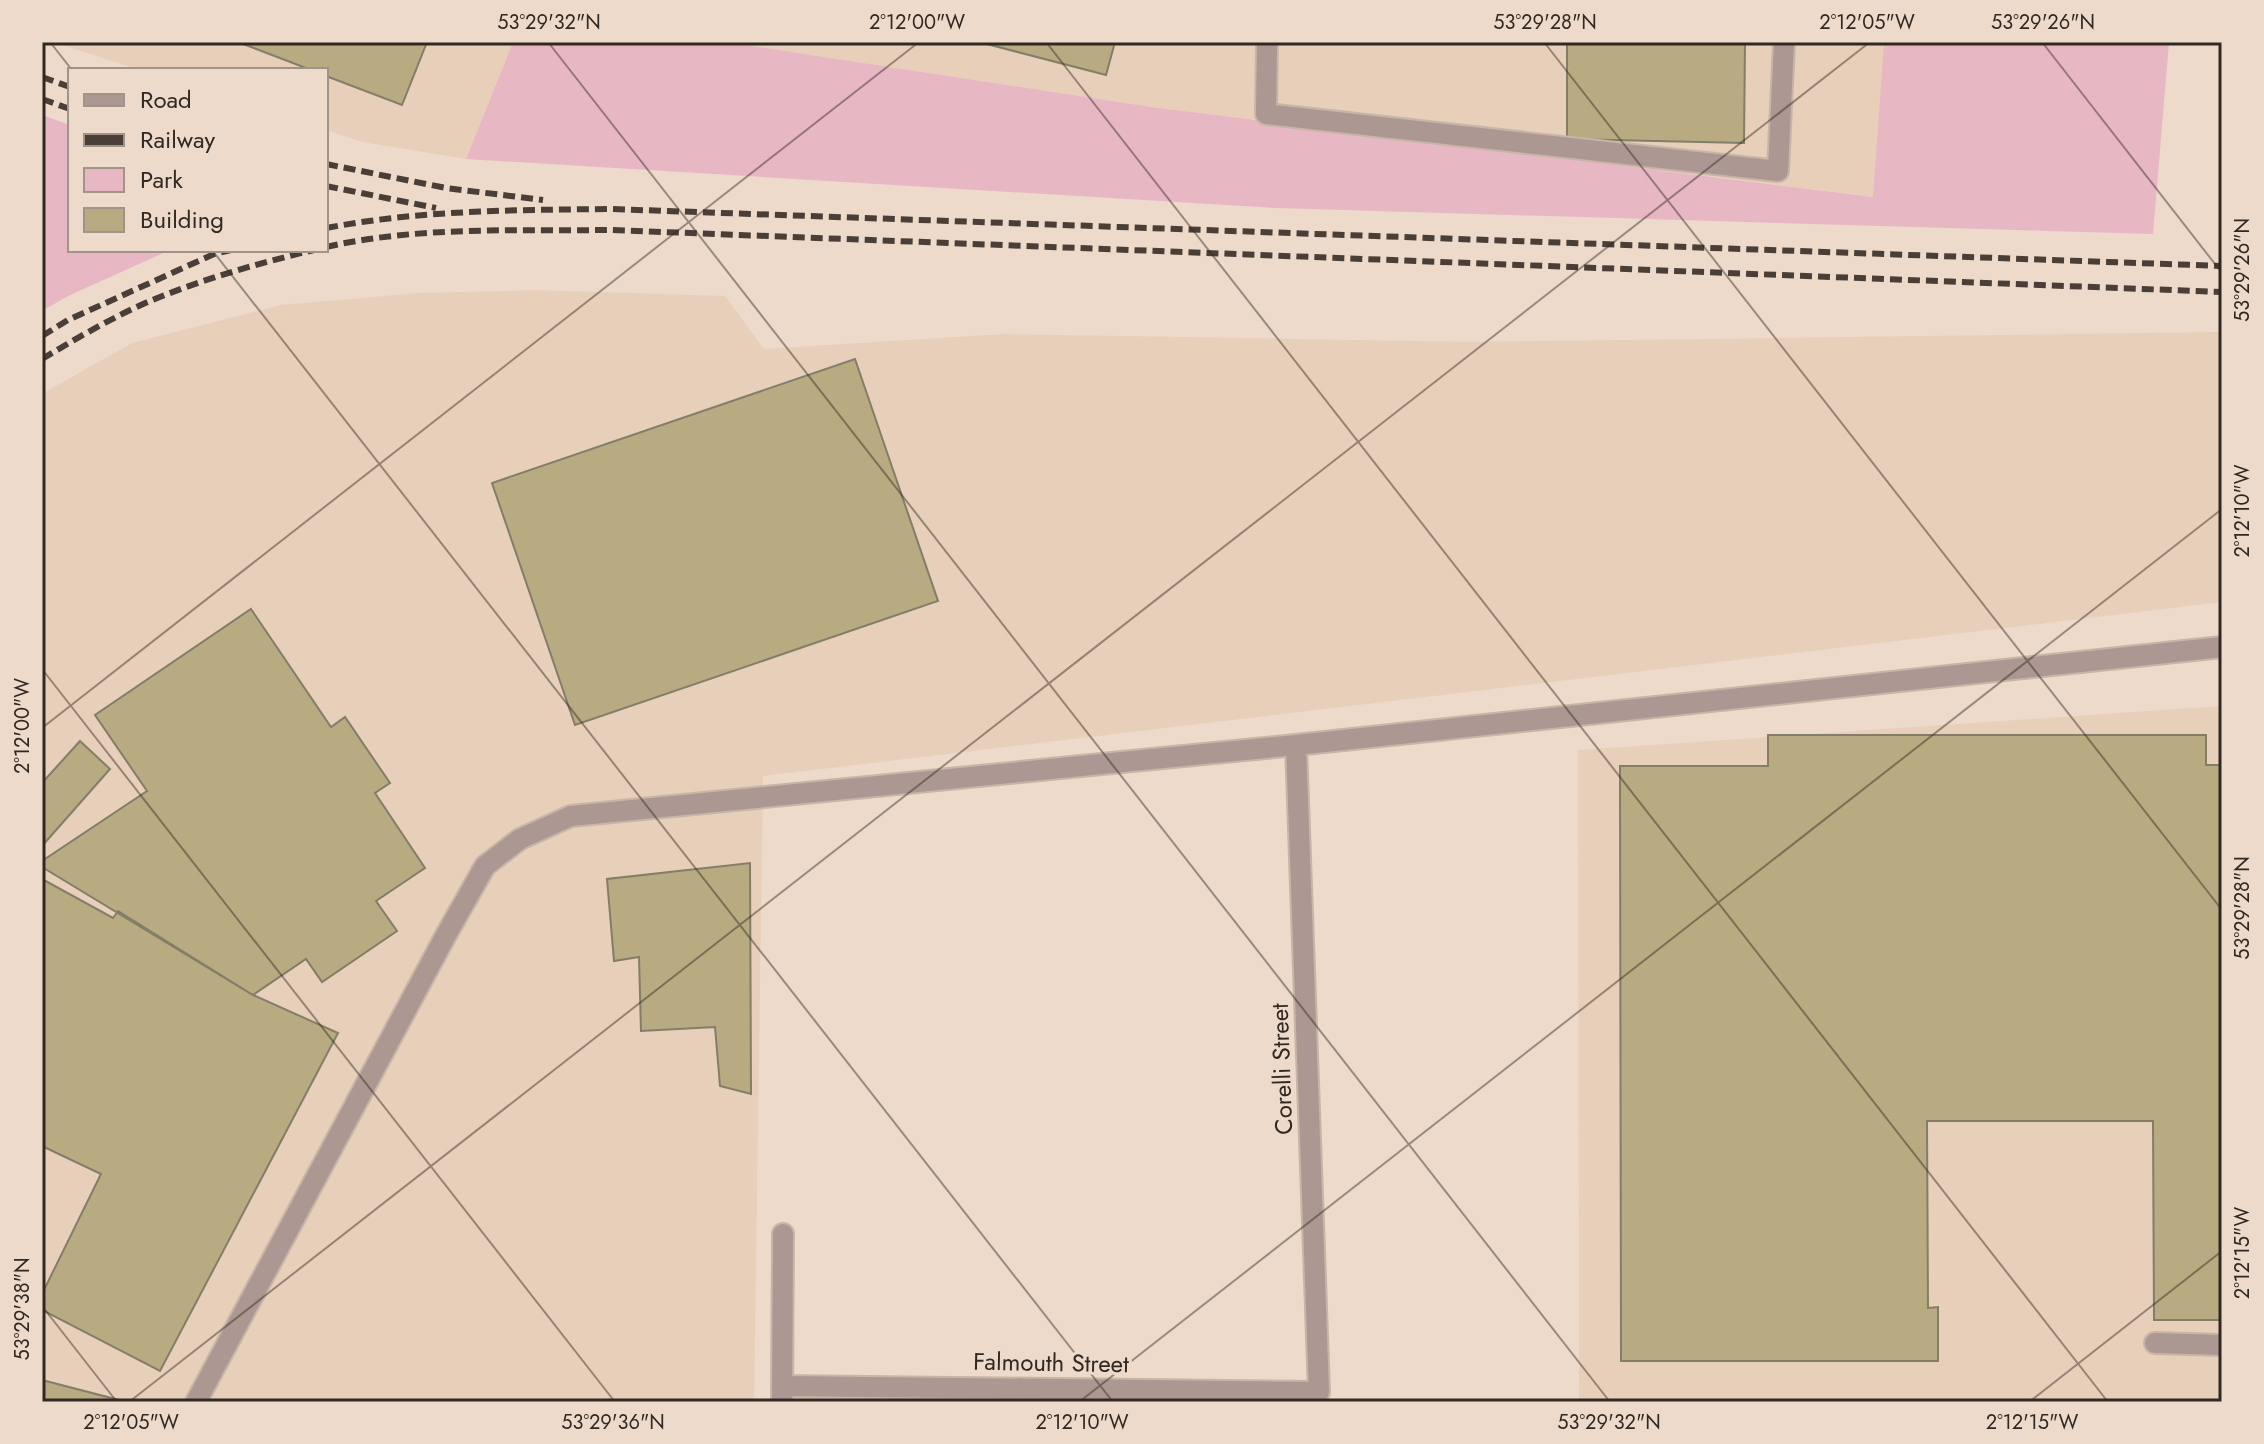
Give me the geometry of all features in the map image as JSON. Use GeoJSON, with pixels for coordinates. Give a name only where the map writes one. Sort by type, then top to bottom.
{"type":"FeatureCollection","features":[{"type":"Feature","properties":{"kind":"street"},"geometry":{"type":"LineString","coordinates":[[1267,42],[1266,114],[1778,171],[1784,42]]}},
{"type":"Feature","properties":{"kind":"street"},"geometry":{"type":"LineString","coordinates":[[196,1402],[485,866],[520,839],[571,816],[1296,745],[2222,647]]}},
{"type":"Feature","properties":{"kind":"street","name":"Corelli Street"},"geometry":{"type":"LineString","coordinates":[[1296,745],[1319,1392]]}},
{"type":"Feature","properties":{"kind":"street"},"geometry":{"type":"LineString","coordinates":[[782,1394],[783,1234]]}},
{"type":"Feature","properties":{"kind":"street"},"geometry":{"type":"LineString","coordinates":[[2155,1343],[2222,1345]]}},
{"type":"Feature","properties":{"kind":"street","name":"Falmouth Street"},"geometry":{"type":"LineString","coordinates":[[782,1394],[1319,1392]]}},
{"type":"Feature","properties":{"kind":"shaded area"},"geometry":{"type":"Polygon","coordinates":[[[53,42],[513,42],[466,159],[362,142],[328,131],[328,68],[134,68],[53,42]]]}},
{"type":"Feature","properties":{"kind":"shaded area"},"geometry":{"type":"Polygon","coordinates":[[[726,42],[1884,42],[1874,197],[1151,107],[726,42]]]}},
{"type":"Feature","properties":{"kind":"shaded area"},"geometry":{"type":"Polygon","coordinates":[[[534,290],[725,296],[764,349],[1004,334],[1470,342],[2222,332],[2222,602],[763,776],[754,1402],[42,1402],[42,394],[132,343],[281,305],[419,293],[534,290]]]}},
{"type":"Feature","properties":{"kind":"shaded area"},"geometry":{"type":"Polygon","coordinates":[[[2222,706],[2222,1402],[1579,1402],[1578,750],[2222,706]]]}},
{"type":"Feature","properties":{"kind":"green space"},"geometry":{"type":"Polygon","coordinates":[[[513,42],[726,42],[1151,107],[1873,197],[1884,42],[2169,42],[2153,234],[1276,208],[466,159],[513,42]]]}},
{"type":"Feature","properties":{"kind":"green space"},"geometry":{"type":"Polygon","coordinates":[[[42,115],[68,124],[68,252],[166,252],[42,311],[42,115]]]}},
{"type":"Feature","properties":{"kind":"building"},"geometry":{"type":"Polygon","coordinates":[[[238,42],[427,42],[402,105],[328,77],[328,68],[306,68],[238,42]]]}},
{"type":"Feature","properties":{"kind":"building"},"geometry":{"type":"Polygon","coordinates":[[[979,42],[1115,42],[1106,75],[979,42]]]}},
{"type":"Feature","properties":{"kind":"building"},"geometry":{"type":"Polygon","coordinates":[[[1567,42],[1745,42],[1744,143],[1567,139],[1567,42]]]}},
{"type":"Feature","properties":{"kind":"building"},"geometry":{"type":"Polygon","coordinates":[[[855,359],[938,601],[575,725],[492,483],[855,359]]]}},
{"type":"Feature","properties":{"kind":"building"},"geometry":{"type":"Polygon","coordinates":[[[251,609],[331,727],[345,717],[390,783],[375,793],[425,868],[376,901],[397,931],[322,982],[306,959],[253,995],[42,867],[42,861],[147,791],[95,715],[251,609]]]}},
{"type":"Feature","properties":{"kind":"building"},"geometry":{"type":"Polygon","coordinates":[[[1768,735],[2206,735],[2206,765],[2222,765],[2222,1320],[2154,1320],[2153,1121],[1927,1121],[1928,1308],[1938,1307],[1938,1361],[1621,1361],[1620,766],[1768,766],[1768,735]]]}},
{"type":"Feature","properties":{"kind":"building"},"geometry":{"type":"Polygon","coordinates":[[[80,741],[110,769],[42,846],[42,783],[80,741]]]}},
{"type":"Feature","properties":{"kind":"building"},"geometry":{"type":"Polygon","coordinates":[[[750,863],[751,1094],[720,1086],[715,1027],[641,1031],[639,957],[614,961],[607,879],[750,863]]]}},
{"type":"Feature","properties":{"kind":"building"},"geometry":{"type":"Polygon","coordinates":[[[42,879],[113,918],[118,911],[253,995],[338,1033],[160,1371],[42,1310],[42,1294],[101,1174],[42,1146],[42,879]]]}},
{"type":"Feature","properties":{"kind":"building"},"geometry":{"type":"Polygon","coordinates":[[[42,1380],[119,1400],[121,1402],[42,1402],[42,1380]]]}},
{"type":"Feature","properties":{"kind":"railway"},"geometry":{"type":"LineString","coordinates":[[42,77],[68,86]]}},
{"type":"Feature","properties":{"kind":"railway"},"geometry":{"type":"LineString","coordinates":[[42,99],[68,108]]}},
{"type":"Feature","properties":{"kind":"railway"},"geometry":{"type":"LineString","coordinates":[[328,164],[446,188],[543,200]]}},
{"type":"Feature","properties":{"kind":"railway"},"geometry":{"type":"LineString","coordinates":[[328,186],[436,208]]}},
{"type":"Feature","properties":{"kind":"railway"},"geometry":{"type":"LineString","coordinates":[[328,228],[433,214],[611,209],[2222,266]]}},
{"type":"Feature","properties":{"kind":"railway"},"geometry":{"type":"LineString","coordinates":[[328,247],[432,233],[611,230],[2222,292]]}},
{"type":"Feature","properties":{"kind":"railway"},"geometry":{"type":"LineString","coordinates":[[42,336],[68,320],[222,252]]}},
{"type":"Feature","properties":{"kind":"railway"},"geometry":{"type":"LineString","coordinates":[[42,359],[150,301],[231,272],[306,252]]}}]}
